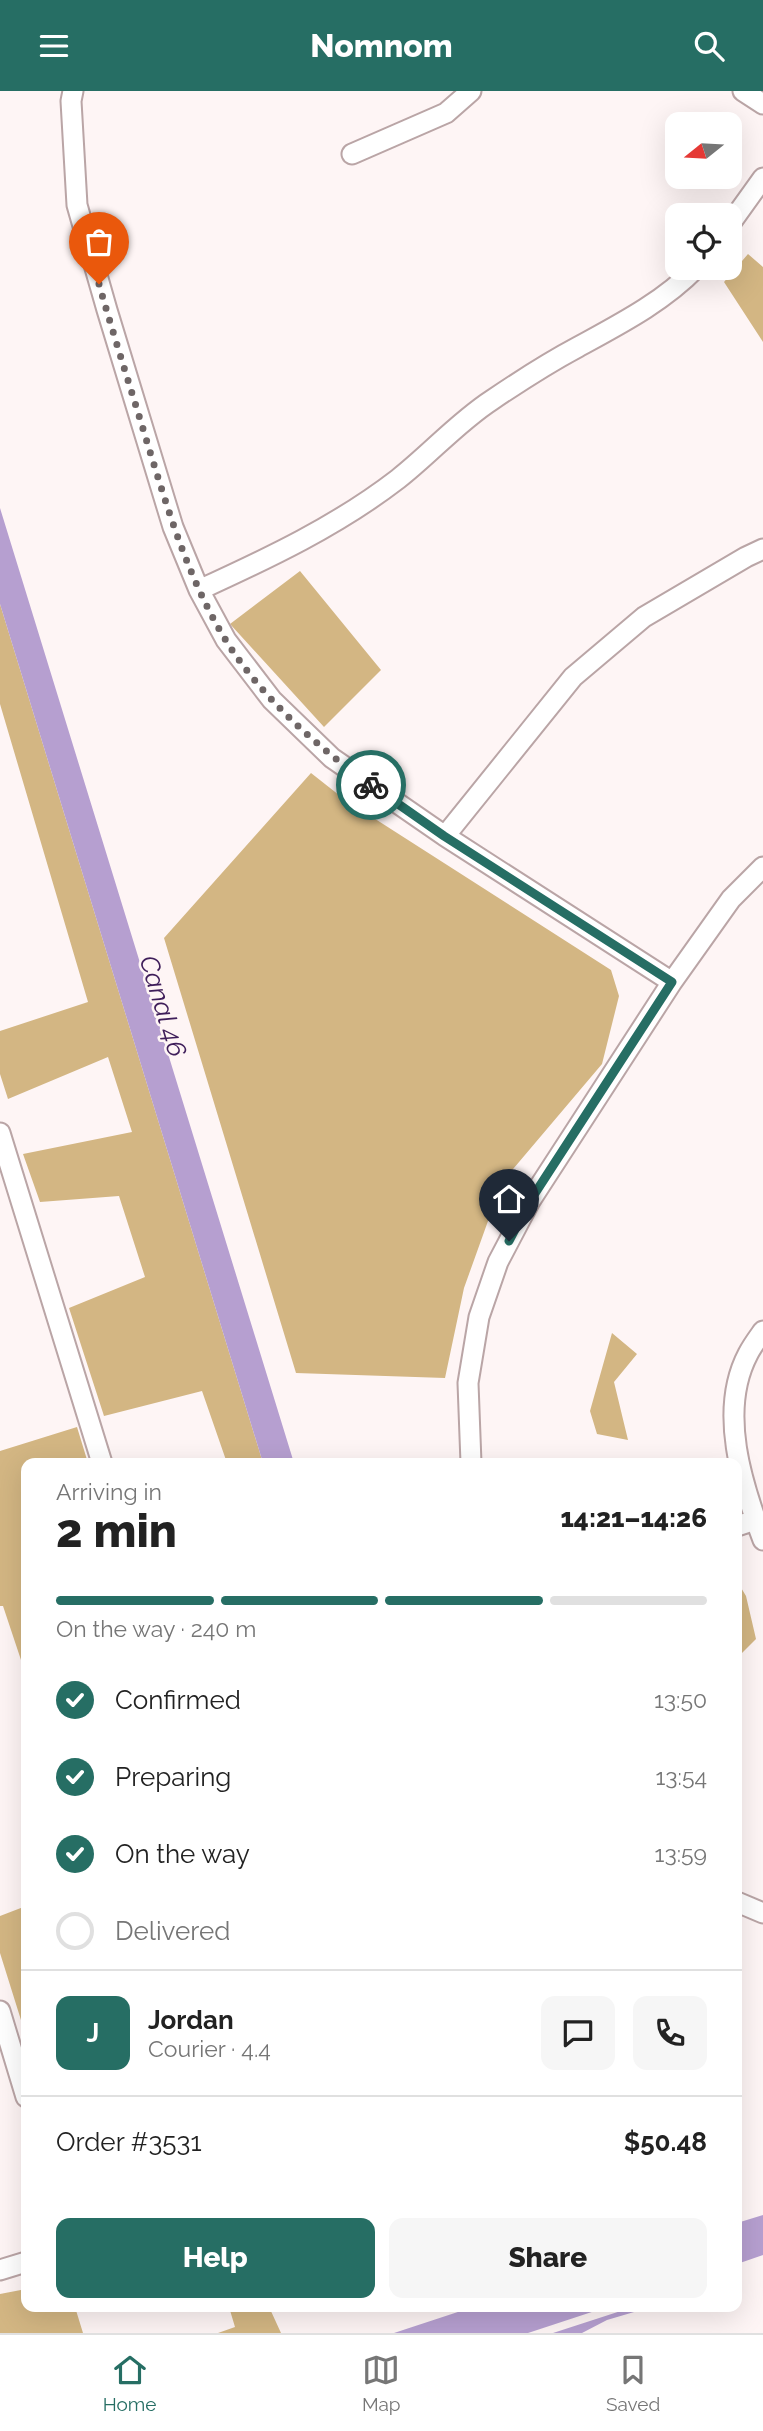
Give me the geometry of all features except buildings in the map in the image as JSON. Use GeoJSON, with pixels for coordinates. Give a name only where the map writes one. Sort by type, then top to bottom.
{"type":"FeatureCollection","features":[{"type":"Feature","properties":{"kind":"street"},"geometry":{"type":"LineString","coordinates":[[73,91],[71,101],[77,205],[173,527],[199,590],[226,640],[272,700],[332,758],[444,836],[672,982]]}},
{"type":"Feature","properties":{"kind":"street"},"geometry":{"type":"LineString","coordinates":[[352,154],[446,113],[471,91]]}},
{"type":"Feature","properties":{"kind":"street"},"geometry":{"type":"LineString","coordinates":[[743,91],[763,104]]}},
{"type":"Feature","properties":{"kind":"street"},"geometry":{"type":"LineString","coordinates":[[742,207],[763,178]]}},
{"type":"Feature","properties":{"kind":"street"},"geometry":{"type":"LineString","coordinates":[[199,590],[278,554],[338,521],[398,479],[489,402],[560,357],[637,314],[685,280]]}},
{"type":"Feature","properties":{"kind":"street"},"geometry":{"type":"LineString","coordinates":[[444,836],[573,677],[644,617],[763,549]]}},
{"type":"Feature","properties":{"kind":"street"},"geometry":{"type":"LineString","coordinates":[[471,1458],[468,1383],[479,1317],[498,1262],[530,1201],[672,982],[731,899],[763,867]]}},
{"type":"Feature","properties":{"kind":"street"},"geometry":{"type":"LineString","coordinates":[[0,1133],[100,1458]]}},
{"type":"Feature","properties":{"kind":"street"},"geometry":{"type":"LineString","coordinates":[[737,1458],[734,1440],[736,1393],[747,1356],[763,1331]]}},
{"type":"Feature","properties":{"kind":"street"},"geometry":{"type":"LineString","coordinates":[[742,1495],[746,1523],[763,1540]]}},
{"type":"Feature","properties":{"kind":"street"},"geometry":{"type":"LineString","coordinates":[[742,1904],[763,1913]]}},
{"type":"Feature","properties":{"kind":"street"},"geometry":{"type":"LineString","coordinates":[[0,2011],[21,2080]]}},
{"type":"Feature","properties":{"kind":"street"},"geometry":{"type":"LineString","coordinates":[[0,2270],[21,2264]]}},
{"type":"Feature","properties":{"kind":"shaded area"},"geometry":{"type":"Polygon","coordinates":[[[748,254],[763,267],[763,342],[724,282],[742,280],[742,261],[748,254]]]}},
{"type":"Feature","properties":{"kind":"shaded area"},"geometry":{"type":"Polygon","coordinates":[[[0,508],[292,1458],[261,1458],[0,604],[0,508]]]}},
{"type":"Feature","properties":{"kind":"shaded area"},"geometry":{"type":"Polygon","coordinates":[[[300,571],[381,670],[324,727],[230,624],[300,571]]]}},
{"type":"Feature","properties":{"kind":"shaded area"},"geometry":{"type":"Polygon","coordinates":[[[0,604],[261,1458],[225,1458],[202,1391],[104,1416],[69,1308],[145,1277],[119,1196],[40,1202],[23,1154],[132,1132],[108,1057],[8,1099],[0,1074],[0,1031],[88,1002],[0,704],[0,604]]]}},
{"type":"Feature","properties":{"kind":"shaded area"},"geometry":{"type":"Polygon","coordinates":[[[311,773],[344,799],[611,970],[619,996],[602,1064],[502,1182],[464,1288],[445,1378],[296,1373],[164,938],[311,773]]]}},
{"type":"Feature","properties":{"kind":"shaded area"},"geometry":{"type":"Polygon","coordinates":[[[612,1333],[637,1354],[614,1382],[628,1440],[597,1434],[590,1411],[612,1333]]]}},
{"type":"Feature","properties":{"kind":"shaded area"},"geometry":{"type":"Polygon","coordinates":[[[77,1427],[86,1458],[21,1458],[21,1660],[3,1606],[0,1606],[0,1451],[77,1427]]]}},
{"type":"Feature","properties":{"kind":"shaded area"},"geometry":{"type":"Polygon","coordinates":[[[742,1589],[746,1596],[756,1639],[742,1653],[742,1589]]]}},
{"type":"Feature","properties":{"kind":"shaded area"},"geometry":{"type":"Polygon","coordinates":[[[21,1908],[21,2020],[0,1953],[0,1916],[21,1908]]]}},
{"type":"Feature","properties":{"kind":"shaded area"},"geometry":{"type":"Polygon","coordinates":[[[763,2215],[763,2255],[742,2262],[742,2221],[763,2215]]]}},
{"type":"Feature","properties":{"kind":"shaded area"},"geometry":{"type":"Polygon","coordinates":[[[21,2290],[21,2312],[77,2312],[83,2333],[0,2333],[0,2294],[21,2290]]]}},
{"type":"Feature","properties":{"kind":"shaded area"},"geometry":{"type":"Polygon","coordinates":[[[230,2312],[271,2312],[281,2333],[218,2333],[235,2327],[230,2312]]]}},
{"type":"Feature","properties":{"kind":"shaded area"},"geometry":{"type":"Polygon","coordinates":[[[458,2312],[592,2312],[528,2333],[394,2333],[458,2312]]]}},
{"type":"Feature","properties":{"kind":"shaded area"},"geometry":{"type":"Polygon","coordinates":[[[618,2312],[634,2312],[607,2320],[582,2333],[553,2333],[618,2312]]]}},
{"type":"Feature","properties":{"kind":"way so far"},"geometry":{"type":"LineString","coordinates":[[99,284],[173,527],[199,590],[226,640],[272,700],[332,758],[371,785]]}},
{"type":"Feature","properties":{"kind":"route"},"geometry":{"type":"LineString","coordinates":[[371,785],[444,836],[672,982],[530,1201],[509,1241]]}},
{"type":"Feature","properties":{"kind":"water label","name":"Canal 46"},"geometry":{"type":"Point","coordinates":[163,1006]}}]}
